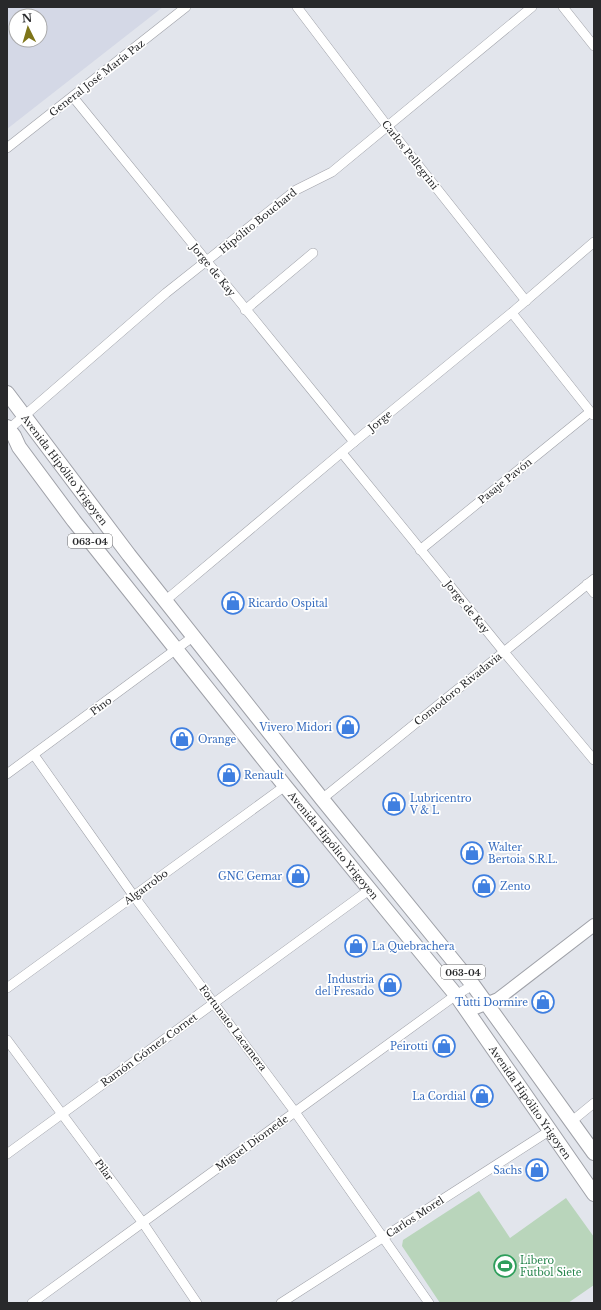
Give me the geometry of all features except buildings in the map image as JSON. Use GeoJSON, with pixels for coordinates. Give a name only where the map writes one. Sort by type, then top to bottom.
{"type":"FeatureCollection","features":[{"type":"Feature","properties":{"kind":"main road","name":"Avenida Hipólito Yrigoyen"},"geometry":{"type":"LineString","coordinates":[[7,393],[166,600],[322,799],[473,984],[594,1153]]}},
{"type":"Feature","properties":{"kind":"main road","name":"Avenida Hipólito Yrigoyen"},"geometry":{"type":"LineString","coordinates":[[8,428],[19,447],[74,521],[178,649],[285,786],[456,995],[594,1194]]}},
{"type":"Feature","properties":{"kind":"main road"},"geometry":{"type":"LineString","coordinates":[[468,1011],[505,994],[594,925]]}},
{"type":"Feature","properties":{"kind":"street","name":"General José María Paz"},"geometry":{"type":"LineString","coordinates":[[7,148],[186,7]]}},
{"type":"Feature","properties":{"kind":"street","name":"Carlos Pellegrini"},"geometry":{"type":"LineString","coordinates":[[297,7],[388,127],[526,301]]}},
{"type":"Feature","properties":{"kind":"street","name":"Hipólito Bouchard"},"geometry":{"type":"LineString","coordinates":[[8,428],[24,416],[166,293],[296,190],[332,172],[532,7]]}},
{"type":"Feature","properties":{"kind":"street"},"geometry":{"type":"LineString","coordinates":[[562,7],[594,46]]}},
{"type":"Feature","properties":{"kind":"street","name":"Jorge de Kay"},"geometry":{"type":"LineString","coordinates":[[73,97],[354,442]]}},
{"type":"Feature","properties":{"kind":"street","name":"Jorge"},"geometry":{"type":"LineString","coordinates":[[166,600],[354,442],[512,313],[594,242]]}},
{"type":"Feature","properties":{"kind":"street"},"geometry":{"type":"LineString","coordinates":[[245,310],[313,253]]}},
{"type":"Feature","properties":{"kind":"street"},"geometry":{"type":"LineString","coordinates":[[512,313],[592,414]]}},
{"type":"Feature","properties":{"kind":"street","name":"Pasaje Pavón"},"geometry":{"type":"LineString","coordinates":[[420,550],[592,414]]}},
{"type":"Feature","properties":{"kind":"street","name":"Jorge de Kay"},"geometry":{"type":"LineString","coordinates":[[342,453],[420,550],[594,760]]}},
{"type":"Feature","properties":{"kind":"street"},"geometry":{"type":"LineString","coordinates":[[591,581],[594,592]]}},
{"type":"Feature","properties":{"kind":"street","name":"Comodoro Rivadavia"},"geometry":{"type":"LineString","coordinates":[[322,799],[591,581]]}},
{"type":"Feature","properties":{"kind":"street","name":"Pino"},"geometry":{"type":"LineString","coordinates":[[7,774],[194,636]]}},
{"type":"Feature","properties":{"kind":"street","name":"Fortunato Lacamera"},"geometry":{"type":"LineString","coordinates":[[34,755],[134,896],[296,1112],[429,1303]]}},
{"type":"Feature","properties":{"kind":"street","name":"Algarrobo"},"geometry":{"type":"LineString","coordinates":[[7,988],[285,786]]}},
{"type":"Feature","properties":{"kind":"street","name":"Ramón Gómez Cornet"},"geometry":{"type":"LineString","coordinates":[[7,1154],[369,890]]}},
{"type":"Feature","properties":{"kind":"street","name":"Miguel Diomede"},"geometry":{"type":"LineString","coordinates":[[32,1303],[473,984]]}},
{"type":"Feature","properties":{"kind":"street","name":"Pilar"},"geometry":{"type":"LineString","coordinates":[[7,1040],[143,1223],[198,1303]]}},
{"type":"Feature","properties":{"kind":"street"},"geometry":{"type":"LineString","coordinates":[[572,1121],[594,1103]]}},
{"type":"Feature","properties":{"kind":"street","name":"Carlos Morel"},"geometry":{"type":"LineString","coordinates":[[281,1303],[549,1131]]}},
{"type":"Feature","properties":{"kind":"shaded area"},"geometry":{"type":"Polygon","coordinates":[[[7,7],[163,7],[7,129],[7,7]]]}},
{"type":"Feature","properties":{"kind":"green space","name":"Libero Futbol Siete"},"geometry":{"type":"Polygon","coordinates":[[[479,1191],[510,1238],[566,1198],[594,1237],[594,1285],[568,1303],[440,1303],[402,1246],[403,1240],[479,1191]]]}},
{"type":"Feature","properties":{"kind":"place","name":"Ricardo Ospital"},"geometry":{"type":"Point","coordinates":[233,603]}},
{"type":"Feature","properties":{"kind":"place","name":"Vivero Midori"},"geometry":{"type":"Point","coordinates":[348,727]}},
{"type":"Feature","properties":{"kind":"place","name":"Orange"},"geometry":{"type":"Point","coordinates":[182,739]}},
{"type":"Feature","properties":{"kind":"place","name":"Renault"},"geometry":{"type":"Point","coordinates":[229,775]}},
{"type":"Feature","properties":{"kind":"place","name":"Lubricentro V & L"},"geometry":{"type":"Point","coordinates":[394,804]}},
{"type":"Feature","properties":{"kind":"place","name":"Walter Bertoia S.R.L."},"geometry":{"type":"Point","coordinates":[472,853]}},
{"type":"Feature","properties":{"kind":"place","name":"GNC Gemar"},"geometry":{"type":"Point","coordinates":[298,876]}},
{"type":"Feature","properties":{"kind":"place","name":"Zento"},"geometry":{"type":"Point","coordinates":[484,886]}},
{"type":"Feature","properties":{"kind":"place","name":"La Quebrachera"},"geometry":{"type":"Point","coordinates":[356,946]}},
{"type":"Feature","properties":{"kind":"place","name":"Industria del Fresado"},"geometry":{"type":"Point","coordinates":[390,985]}},
{"type":"Feature","properties":{"kind":"place","name":"Tutti Dormire"},"geometry":{"type":"Point","coordinates":[543,1002]}},
{"type":"Feature","properties":{"kind":"place","name":"Peirotti"},"geometry":{"type":"Point","coordinates":[444,1046]}},
{"type":"Feature","properties":{"kind":"place","name":"La Cordial"},"geometry":{"type":"Point","coordinates":[482,1096]}},
{"type":"Feature","properties":{"kind":"place","name":"Sachs"},"geometry":{"type":"Point","coordinates":[537,1170]}},
{"type":"Feature","properties":{"kind":"place","name":"Libero Futbol Siete"},"geometry":{"type":"Point","coordinates":[505,1266]}}]}
